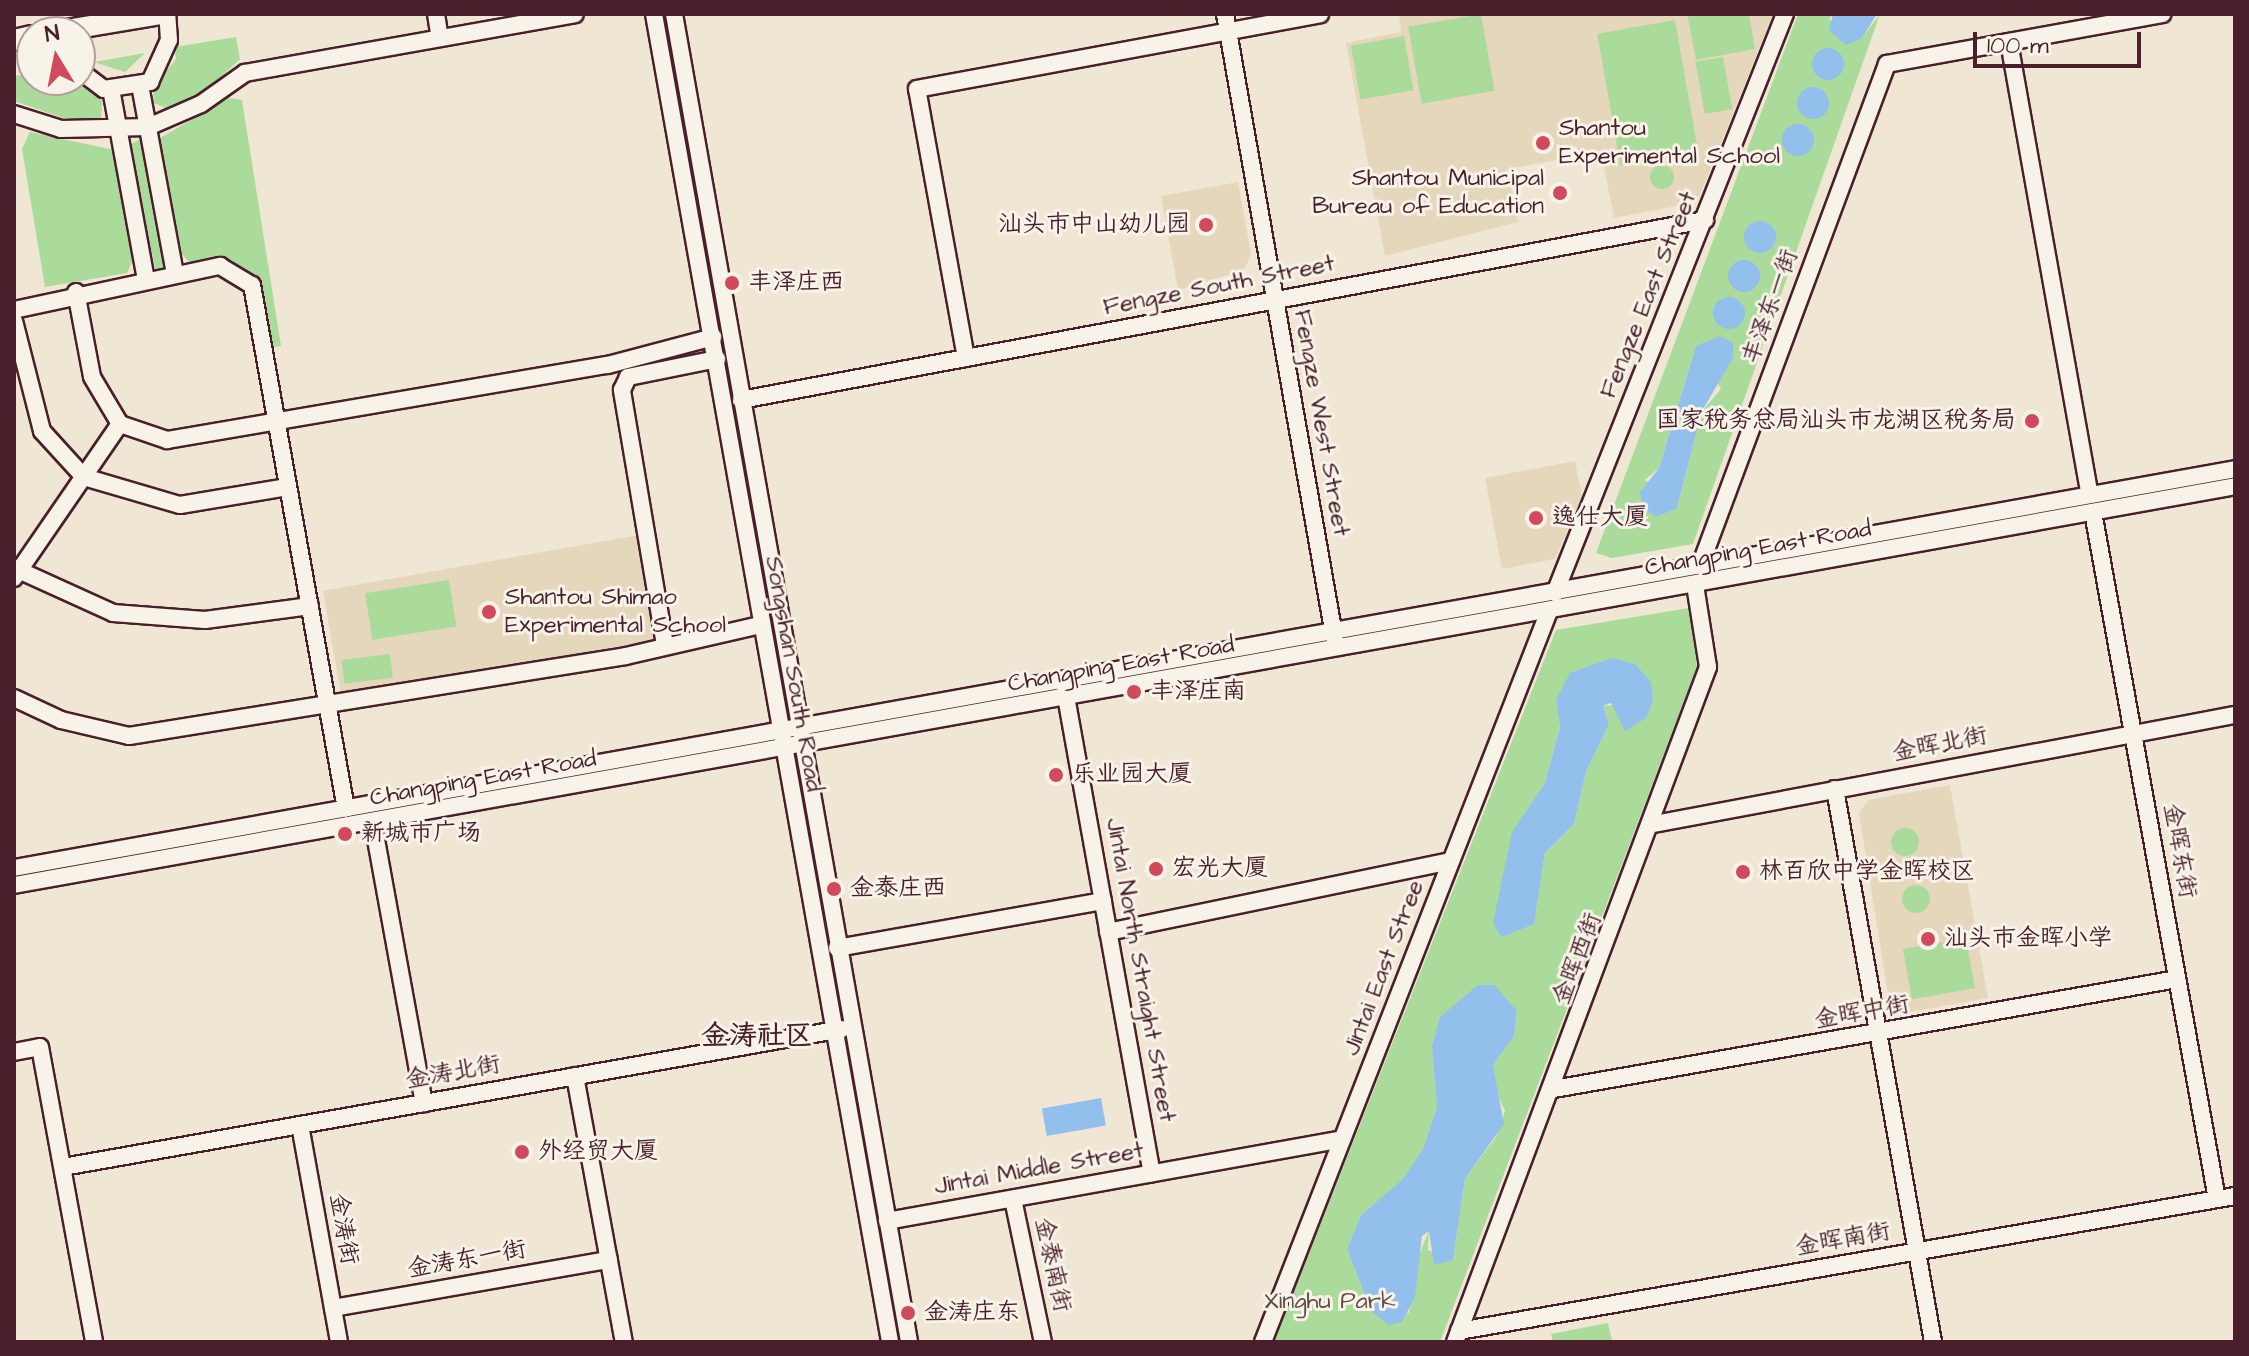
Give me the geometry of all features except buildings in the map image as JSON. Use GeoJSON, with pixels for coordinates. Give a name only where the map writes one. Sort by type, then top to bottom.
{"type":"FeatureCollection","features":[{"type":"Feature","properties":{"kind":"main road"},"geometry":{"type":"LineString","coordinates":[[96,25],[164,14]]}},
{"type":"Feature","properties":{"kind":"street"},"geometry":{"type":"LineString","coordinates":[[96,80],[111,89],[140,85],[161,67],[164,14]]}},
{"type":"Feature","properties":{"kind":"street"},"geometry":{"type":"LineString","coordinates":[[436,14],[440,38]]}},
{"type":"Feature","properties":{"kind":"street"},"geometry":{"type":"LineString","coordinates":[[14,114],[61,129],[119,131],[148,127],[201,104],[245,73],[575,14]]}},
{"type":"Feature","properties":{"kind":"street","name":"Songshan South Road"},"geometry":{"type":"LineString","coordinates":[[654,14],[717,359],[777,732],[890,1342]]}},
{"type":"Feature","properties":{"kind":"street","name":"Songshan South Road"},"geometry":{"type":"LineString","coordinates":[[674,14],[797,729],[909,1342]]}},
{"type":"Feature","properties":{"kind":"street"},"geometry":{"type":"LineString","coordinates":[[966,358],[917,89],[1226,22],[1320,14]]}},
{"type":"Feature","properties":{"kind":"street","name":"Fengze East Street"},"geometry":{"type":"LineString","coordinates":[[1555,593],[1785,14]]}},
{"type":"Feature","properties":{"kind":"street"},"geometry":{"type":"LineString","coordinates":[[2009,42],[2163,14]]}},
{"type":"Feature","properties":{"kind":"street","name":"Fengze West Street"},"geometry":{"type":"LineString","coordinates":[[1226,22],[1337,650]]}},
{"type":"Feature","properties":{"kind":"street","name":"丰泽东一街"},"geometry":{"type":"LineString","coordinates":[[1700,566],[1887,64],[2009,42]]}},
{"type":"Feature","properties":{"kind":"street","name":"金晖东街"},"geometry":{"type":"LineString","coordinates":[[2009,42],[2217,1199]]}},
{"type":"Feature","properties":{"kind":"street"},"geometry":{"type":"LineString","coordinates":[[140,85],[175,274]]}},
{"type":"Feature","properties":{"kind":"street"},"geometry":{"type":"LineString","coordinates":[[111,89],[146,279]]}},
{"type":"Feature","properties":{"kind":"street","name":"Fengze South Street"},"geometry":{"type":"LineString","coordinates":[[741,400],[1705,220]]}},
{"type":"Feature","properties":{"kind":"street"},"geometry":{"type":"LineString","coordinates":[[14,310],[76,292],[220,266],[252,285],[346,809]]}},
{"type":"Feature","properties":{"kind":"street"},"geometry":{"type":"LineString","coordinates":[[76,292],[92,377],[120,424],[167,440],[608,365],[713,337]]}},
{"type":"Feature","properties":{"kind":"street"},"geometry":{"type":"LineString","coordinates":[[14,321],[42,431],[84,477],[180,505],[288,487]]}},
{"type":"Feature","properties":{"kind":"street"},"geometry":{"type":"LineString","coordinates":[[665,645],[622,390],[628,377],[717,359]]}},
{"type":"Feature","properties":{"kind":"street"},"geometry":{"type":"LineString","coordinates":[[120,424],[15,573],[113,613],[205,620],[310,606]]}},
{"type":"Feature","properties":{"kind":"street","name":"Changping East Road"},"geometry":{"type":"LineString","coordinates":[[14,885],[781,752],[1695,585],[2092,504],[2235,469]]}},
{"type":"Feature","properties":{"kind":"street","name":"Changping East Road"},"geometry":{"type":"LineString","coordinates":[[14,868],[1700,566],[2092,504],[2235,486]]}},
{"type":"Feature","properties":{"kind":"street","name":"金晖西街"},"geometry":{"type":"LineString","coordinates":[[1457,1336],[1654,824],[1708,667],[1695,585]]}},
{"type":"Feature","properties":{"kind":"street","name":"Jintai East Stree"},"geometry":{"type":"LineString","coordinates":[[1263,1342],[1549,611]]}},
{"type":"Feature","properties":{"kind":"street"},"geometry":{"type":"LineString","coordinates":[[14,698],[61,720],[129,736],[327,705],[665,645],[760,625]]}},
{"type":"Feature","properties":{"kind":"street","name":"Jintai North Straight Street"},"geometry":{"type":"LineString","coordinates":[[1064,681],[1152,1173]]}},
{"type":"Feature","properties":{"kind":"street","name":"金晖北街"},"geometry":{"type":"LineString","coordinates":[[1654,824],[2235,715]]}},
{"type":"Feature","properties":{"kind":"street"},"geometry":{"type":"LineString","coordinates":[[1835,789],[1933,1342]]}},
{"type":"Feature","properties":{"kind":"street"},"geometry":{"type":"LineString","coordinates":[[373,823],[424,1103]]}},
{"type":"Feature","properties":{"kind":"street"},"geometry":{"type":"LineString","coordinates":[[1108,932],[1451,861]]}},
{"type":"Feature","properties":{"kind":"street"},"geometry":{"type":"LineString","coordinates":[[837,948],[1103,901]]}},
{"type":"Feature","properties":{"kind":"street","name":"金晖中街"},"geometry":{"type":"LineString","coordinates":[[1554,1089],[2177,979]]}},
{"type":"Feature","properties":{"kind":"street","name":"金涛北街"},"geometry":{"type":"LineString","coordinates":[[63,1167],[852,1027]]}},
{"type":"Feature","properties":{"kind":"street"},"geometry":{"type":"LineString","coordinates":[[14,1052],[40,1047],[94,1342]]}},
{"type":"Feature","properties":{"kind":"street"},"geometry":{"type":"LineString","coordinates":[[575,1076],[624,1342]]}},
{"type":"Feature","properties":{"kind":"street","name":"金涛街"},"geometry":{"type":"LineString","coordinates":[[300,1125],[339,1342]]}},
{"type":"Feature","properties":{"kind":"street","name":"Jintai Middle Street"},"geometry":{"type":"LineString","coordinates":[[887,1221],[1342,1139]]}},
{"type":"Feature","properties":{"kind":"street","name":"金晖南街"},"geometry":{"type":"LineString","coordinates":[[1457,1336],[2235,1196]]}},
{"type":"Feature","properties":{"kind":"street","name":"金泰南街"},"geometry":{"type":"LineString","coordinates":[[1013,1199],[1043,1342]]}},
{"type":"Feature","properties":{"kind":"street","name":"金涛东一街"},"geometry":{"type":"LineString","coordinates":[[333,1308],[609,1260]]}},
{"type":"Feature","properties":{"kind":"shaded area","name":"Shantou Experimental School"},"geometry":{"type":"Polygon","coordinates":[[[1399,14],[1773,14],[1697,202],[1614,218],[1601,152],[1508,169],[1518,222],[1385,256],[1346,43],[1401,32],[1399,14]]]}},
{"type":"Feature","properties":{"kind":"shaded area","name":"汕头市中山幼儿园"},"geometry":{"type":"Polygon","coordinates":[[[1238,182],[1251,255],[1244,270],[1178,290],[1161,196],[1238,182]]]}},
{"type":"Feature","properties":{"kind":"shaded area"},"geometry":{"type":"Polygon","coordinates":[[[1575,461],[1582,496],[1555,559],[1502,569],[1485,478],[1575,461]]]}},
{"type":"Feature","properties":{"kind":"shaded area","name":"Shantou Shimao Experimental School"},"geometry":{"type":"Polygon","coordinates":[[[639,535],[657,639],[341,695],[323,591],[639,535]]]}},
{"type":"Feature","properties":{"kind":"shaded area","name":"汕头市金晖小学"},"geometry":{"type":"Polygon","coordinates":[[[1950,785],[1988,998],[1904,1013],[1889,1001],[1859,813],[1868,800],[1950,785]]]}},
{"type":"Feature","properties":{"kind":"green space"},"geometry":{"type":"Polygon","coordinates":[[[1481,14],[1495,91],[1422,104],[1408,27],[1481,14]]]}},
{"type":"Feature","properties":{"kind":"green space"},"geometry":{"type":"Polygon","coordinates":[[[1687,14],[1749,14],[1755,49],[1696,60],[1687,14]]]}},
{"type":"Feature","properties":{"kind":"green space"},"geometry":{"type":"Polygon","coordinates":[[[1798,14],[1833,14],[1829,19],[1862,38],[1880,14],[1693,544],[1612,558],[1596,553],[1798,14]],[[1696,346],[1659,468],[1645,480],[1677,508],[1702,411],[1721,389],[1696,346]]]}},
{"type":"Feature","properties":{"kind":"green space"},"geometry":{"type":"Polygon","coordinates":[[[1675,20],[1698,152],[1620,166],[1597,34],[1675,20]]]}},
{"type":"Feature","properties":{"kind":"green space"},"geometry":{"type":"Polygon","coordinates":[[[1404,36],[1414,90],[1360,100],[1351,45],[1404,36]]]}},
{"type":"Feature","properties":{"kind":"green space"},"geometry":{"type":"Polygon","coordinates":[[[236,37],[240,59],[208,89],[168,109],[154,103],[153,89],[176,59],[175,47],[236,37]]]}},
{"type":"Feature","properties":{"kind":"green space"},"geometry":{"type":"Polygon","coordinates":[[[145,53],[125,72],[96,62],[145,53]]]}},
{"type":"Feature","properties":{"kind":"green space"},"geometry":{"type":"Polygon","coordinates":[[[1723,57],[1732,109],[1705,114],[1695,62],[1723,57]]]}},
{"type":"Feature","properties":{"kind":"green space"},"geometry":{"type":"Polygon","coordinates":[[[14,76],[16,96],[96,96],[102,100],[101,119],[75,122],[14,101],[14,76]]]}},
{"type":"Feature","properties":{"kind":"green space"},"geometry":{"type":"Polygon","coordinates":[[[229,98],[242,100],[281,346],[271,347],[256,280],[190,263],[181,253],[160,138],[229,98]]]}},
{"type":"Feature","properties":{"kind":"green space"},"geometry":{"type":"Polygon","coordinates":[[[30,132],[114,150],[133,259],[127,273],[45,287],[22,149],[30,132]]]}},
{"type":"Feature","properties":{"kind":"green space"},"geometry":{"type":"Polygon","coordinates":[[[140,139],[165,265],[156,272],[128,146],[140,139]]]}},
{"type":"Feature","properties":{"kind":"green space"},"geometry":{"type":"Polygon","coordinates":[[[1662,165],[1670,169],[1674,177],[1670,185],[1662,189],[1654,185],[1650,177],[1654,169],[1662,165]]]}},
{"type":"Feature","properties":{"kind":"green space"},"geometry":{"type":"Polygon","coordinates":[[[449,580],[456,626],[372,640],[365,593],[449,580]]]}},
{"type":"Feature","properties":{"kind":"green space","name":"Xinghu Park"},"geometry":{"type":"Polygon","coordinates":[[[1689,608],[1697,667],[1440,1342],[1274,1342],[1556,630],[1689,608]],[[1556,700],[1560,727],[1545,783],[1512,833],[1536,911],[1545,853],[1574,824],[1586,772],[1609,724],[1603,706],[1653,701],[1556,700]],[[1517,1011],[1432,1047],[1437,1107],[1423,1149],[1403,1180],[1361,1215],[1347,1249],[1371,1311],[1409,1313],[1413,1271],[1429,1230],[1428,1250],[1453,1260],[1465,1179],[1496,1137],[1505,1111],[1491,1081],[1493,1065],[1514,1036],[1517,1011]]]}},
{"type":"Feature","properties":{"kind":"green space"},"geometry":{"type":"Polygon","coordinates":[[[390,654],[393,678],[344,684],[341,660],[390,654]]]}},
{"type":"Feature","properties":{"kind":"green space"},"geometry":{"type":"Polygon","coordinates":[[[1905,828],[1915,832],[1919,842],[1915,852],[1905,856],[1895,852],[1891,842],[1895,832],[1905,828]]]}},
{"type":"Feature","properties":{"kind":"green space"},"geometry":{"type":"Polygon","coordinates":[[[1916,885],[1926,889],[1930,899],[1926,909],[1916,913],[1906,909],[1902,899],[1906,889],[1916,885]]]}},
{"type":"Feature","properties":{"kind":"green space"},"geometry":{"type":"Polygon","coordinates":[[[1966,938],[1975,988],[1912,999],[1903,949],[1966,938]]]}},
{"type":"Feature","properties":{"kind":"green space"},"geometry":{"type":"Polygon","coordinates":[[[1608,1323],[1612,1342],[1553,1342],[1551,1334],[1608,1323]]]}},
{"type":"Feature","properties":{"kind":"water"},"geometry":{"type":"Polygon","coordinates":[[[1833,14],[1877,14],[1862,38],[1846,45],[1829,31],[1833,14]]]}},
{"type":"Feature","properties":{"kind":"water"},"geometry":{"type":"Polygon","coordinates":[[[1828,48],[1839,53],[1844,64],[1839,75],[1828,80],[1817,75],[1812,64],[1817,53],[1828,48]]]}},
{"type":"Feature","properties":{"kind":"water"},"geometry":{"type":"Polygon","coordinates":[[[1813,87],[1824,92],[1829,103],[1824,114],[1813,119],[1802,114],[1797,103],[1802,92],[1813,87]]]}},
{"type":"Feature","properties":{"kind":"water"},"geometry":{"type":"Polygon","coordinates":[[[1798,124],[1809,129],[1814,140],[1809,151],[1798,156],[1787,151],[1782,140],[1787,129],[1798,124]]]}},
{"type":"Feature","properties":{"kind":"water"},"geometry":{"type":"Polygon","coordinates":[[[1760,221],[1771,226],[1776,237],[1771,248],[1760,253],[1749,248],[1744,237],[1749,226],[1760,221]]]}},
{"type":"Feature","properties":{"kind":"water"},"geometry":{"type":"Polygon","coordinates":[[[1744,260],[1755,265],[1760,276],[1755,287],[1744,292],[1733,287],[1728,276],[1733,265],[1744,260]]]}},
{"type":"Feature","properties":{"kind":"water"},"geometry":{"type":"Polygon","coordinates":[[[1729,297],[1740,302],[1745,313],[1740,324],[1729,329],[1718,324],[1713,313],[1718,302],[1729,297]]]}},
{"type":"Feature","properties":{"kind":"water"},"geometry":{"type":"Polygon","coordinates":[[[1720,336],[1733,343],[1733,358],[1702,411],[1677,508],[1656,517],[1643,508],[1640,492],[1659,468],[1696,346],[1720,336]]]}},
{"type":"Feature","properties":{"kind":"water"},"geometry":{"type":"Polygon","coordinates":[[[1612,658],[1635,664],[1651,682],[1653,701],[1646,718],[1625,731],[1611,703],[1603,706],[1609,724],[1586,772],[1574,824],[1545,853],[1534,924],[1501,937],[1493,923],[1512,832],[1545,783],[1560,727],[1556,700],[1570,673],[1612,658]]]}},
{"type":"Feature","properties":{"kind":"water"},"geometry":{"type":"Polygon","coordinates":[[[1478,985],[1494,985],[1517,1011],[1514,1036],[1493,1065],[1504,1124],[1465,1179],[1453,1260],[1434,1265],[1429,1231],[1422,1236],[1415,1297],[1402,1322],[1389,1325],[1371,1311],[1347,1249],[1361,1215],[1402,1180],[1423,1149],[1437,1107],[1432,1047],[1440,1017],[1478,985]]]}},
{"type":"Feature","properties":{"kind":"water"},"geometry":{"type":"Polygon","coordinates":[[[1101,1098],[1106,1126],[1047,1136],[1042,1108],[1101,1098]]]}},
{"type":"Feature","properties":{"kind":"place","name":"Shantou Experimental School"},"geometry":{"type":"Point","coordinates":[1543,143]}},
{"type":"Feature","properties":{"kind":"place","name":"Shantou Municipal Bureau of Education"},"geometry":{"type":"Point","coordinates":[1560,193]}},
{"type":"Feature","properties":{"kind":"place","name":"汕头市中山幼儿园"},"geometry":{"type":"Point","coordinates":[1206,225]}},
{"type":"Feature","properties":{"kind":"place","name":"丰泽庄西"},"geometry":{"type":"Point","coordinates":[732,283]}},
{"type":"Feature","properties":{"kind":"place","name":"国家税务总局汕头市龙湖区税务局"},"geometry":{"type":"Point","coordinates":[2032,421]}},
{"type":"Feature","properties":{"kind":"place","name":"逸仕大厦"},"geometry":{"type":"Point","coordinates":[1536,518]}},
{"type":"Feature","properties":{"kind":"place","name":"Shantou Shimao Experimental School"},"geometry":{"type":"Point","coordinates":[489,612]}},
{"type":"Feature","properties":{"kind":"place","name":"丰泽庄南"},"geometry":{"type":"Point","coordinates":[1134,692]}},
{"type":"Feature","properties":{"kind":"place","name":"乐业园大厦"},"geometry":{"type":"Point","coordinates":[1056,775]}},
{"type":"Feature","properties":{"kind":"place","name":"新城市广场"},"geometry":{"type":"Point","coordinates":[345,834]}},
{"type":"Feature","properties":{"kind":"place","name":"宏光大厦"},"geometry":{"type":"Point","coordinates":[1156,869]}},
{"type":"Feature","properties":{"kind":"place","name":"林百欣中学金晖校区"},"geometry":{"type":"Point","coordinates":[1743,872]}},
{"type":"Feature","properties":{"kind":"place","name":"金泰庄西"},"geometry":{"type":"Point","coordinates":[834,889]}},
{"type":"Feature","properties":{"kind":"place","name":"汕头市金晖小学"},"geometry":{"type":"Point","coordinates":[1928,939]}},
{"type":"Feature","properties":{"kind":"place","name":"外经贸大厦"},"geometry":{"type":"Point","coordinates":[522,1152]}},
{"type":"Feature","properties":{"kind":"place","name":"金涛庄东"},"geometry":{"type":"Point","coordinates":[908,1313]}},
{"type":"Feature","properties":{"kind":"district","name":"金涛社区"},"geometry":{"type":"Point","coordinates":[757,1036]}}]}
